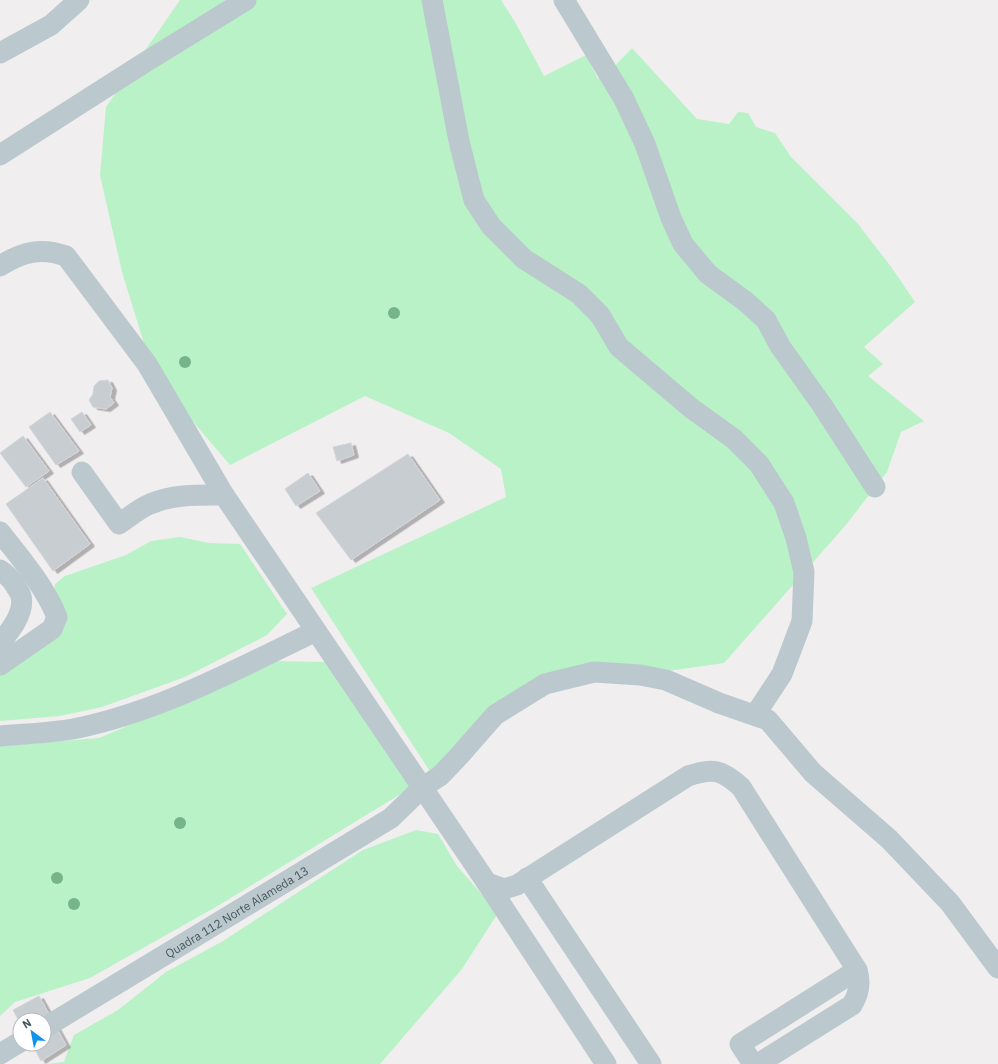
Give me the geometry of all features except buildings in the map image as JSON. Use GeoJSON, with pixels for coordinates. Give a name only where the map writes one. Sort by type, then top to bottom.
{"type":"FeatureCollection","features":[{"type":"Feature","properties":{"kind":"street"},"geometry":{"type":"LineString","coordinates":[[0,53],[50,25],[79,0]]}},
{"type":"Feature","properties":{"kind":"street"},"geometry":{"type":"LineString","coordinates":[[0,155],[246,0]]}},
{"type":"Feature","properties":{"kind":"street"},"geometry":{"type":"LineString","coordinates":[[432,0],[459,141],[474,200],[491,226],[524,259],[579,294],[600,315],[618,347],[691,408],[734,439],[759,464],[784,503],[796,538],[804,572],[802,621],[782,674],[755,715]]}},
{"type":"Feature","properties":{"kind":"street"},"geometry":{"type":"LineString","coordinates":[[564,0],[624,99],[645,144],[671,218],[683,244],[708,274],[745,301],[766,320],[780,346],[837,428],[875,487]]}},
{"type":"Feature","properties":{"kind":"street"},"geometry":{"type":"LineString","coordinates":[[0,266],[13,258],[34,252],[56,252],[66,256],[147,364],[224,495],[423,787],[606,1064]]}},
{"type":"Feature","properties":{"kind":"street"},"geometry":{"type":"LineString","coordinates":[[82,472],[119,524],[150,504],[170,498],[196,495],[224,495]]}},
{"type":"Feature","properties":{"kind":"street"},"geometry":{"type":"LineString","coordinates":[[0,532],[27,566],[46,594],[57,617],[52,629],[0,665]]}},
{"type":"Feature","properties":{"kind":"street"},"geometry":{"type":"LineString","coordinates":[[0,570],[10,578],[20,595],[21,603],[17,617],[10,630],[0,643]]}},
{"type":"Feature","properties":{"kind":"street"},"geometry":{"type":"LineString","coordinates":[[0,736],[33,734],[73,728],[114,718],[153,706],[193,690],[316,631]]}},
{"type":"Feature","properties":{"kind":"street","name":"Quadra 112 Norte Alameda 13"},"geometry":{"type":"LineString","coordinates":[[52,1023],[391,818],[423,787],[440,776],[495,715],[545,684],[594,672],[640,675],[666,680],[719,703],[768,720],[814,773],[889,839],[950,903],[998,968]]}},
{"type":"Feature","properties":{"kind":"street"},"geometry":{"type":"LineString","coordinates":[[487,883],[504,889],[517,885],[688,776],[705,770],[717,771],[731,778],[741,787],[856,970],[859,978],[857,997],[852,1005],[758,1064]]}},
{"type":"Feature","properties":{"kind":"street"},"geometry":{"type":"LineString","coordinates":[[527,878],[650,1064]]}},
{"type":"Feature","properties":{"kind":"street"},"geometry":{"type":"LineString","coordinates":[[753,1064],[740,1044],[856,970]]}},
{"type":"Feature","properties":{"kind":"street"},"geometry":{"type":"LineString","coordinates":[[0,1054],[12,1047]]}},
{"type":"Feature","properties":{"kind":"green space"},"geometry":{"type":"Polygon","coordinates":[[[180,0],[501,0],[515,22],[544,76],[586,55],[598,79],[609,72],[632,48],[697,119],[729,124],[738,112],[748,113],[756,127],[775,133],[791,157],[858,224],[892,268],[915,302],[864,347],[883,364],[868,376],[924,421],[901,432],[887,472],[845,526],[724,663],[640,675],[545,684],[431,773],[311,588],[506,497],[501,469],[449,433],[365,396],[230,465],[154,376],[122,272],[100,175],[106,107],[180,0]]]}},
{"type":"Feature","properties":{"kind":"green space"},"geometry":{"type":"Polygon","coordinates":[[[180,537],[209,543],[240,544],[287,614],[267,635],[185,677],[102,707],[60,716],[0,721],[0,674],[50,639],[55,584],[65,576],[126,555],[151,541],[180,537]]]}},
{"type":"Feature","properties":{"kind":"green space"},"geometry":{"type":"Polygon","coordinates":[[[271,661],[327,662],[417,784],[221,904],[90,978],[15,1002],[0,1016],[0,746],[99,738],[220,687],[271,661]]]}},
{"type":"Feature","properties":{"kind":"green space"},"geometry":{"type":"Polygon","coordinates":[[[416,830],[438,834],[457,866],[498,913],[462,969],[380,1064],[46,1064],[64,1062],[74,1035],[118,1010],[166,972],[223,941],[363,850],[416,830]]]}}]}
